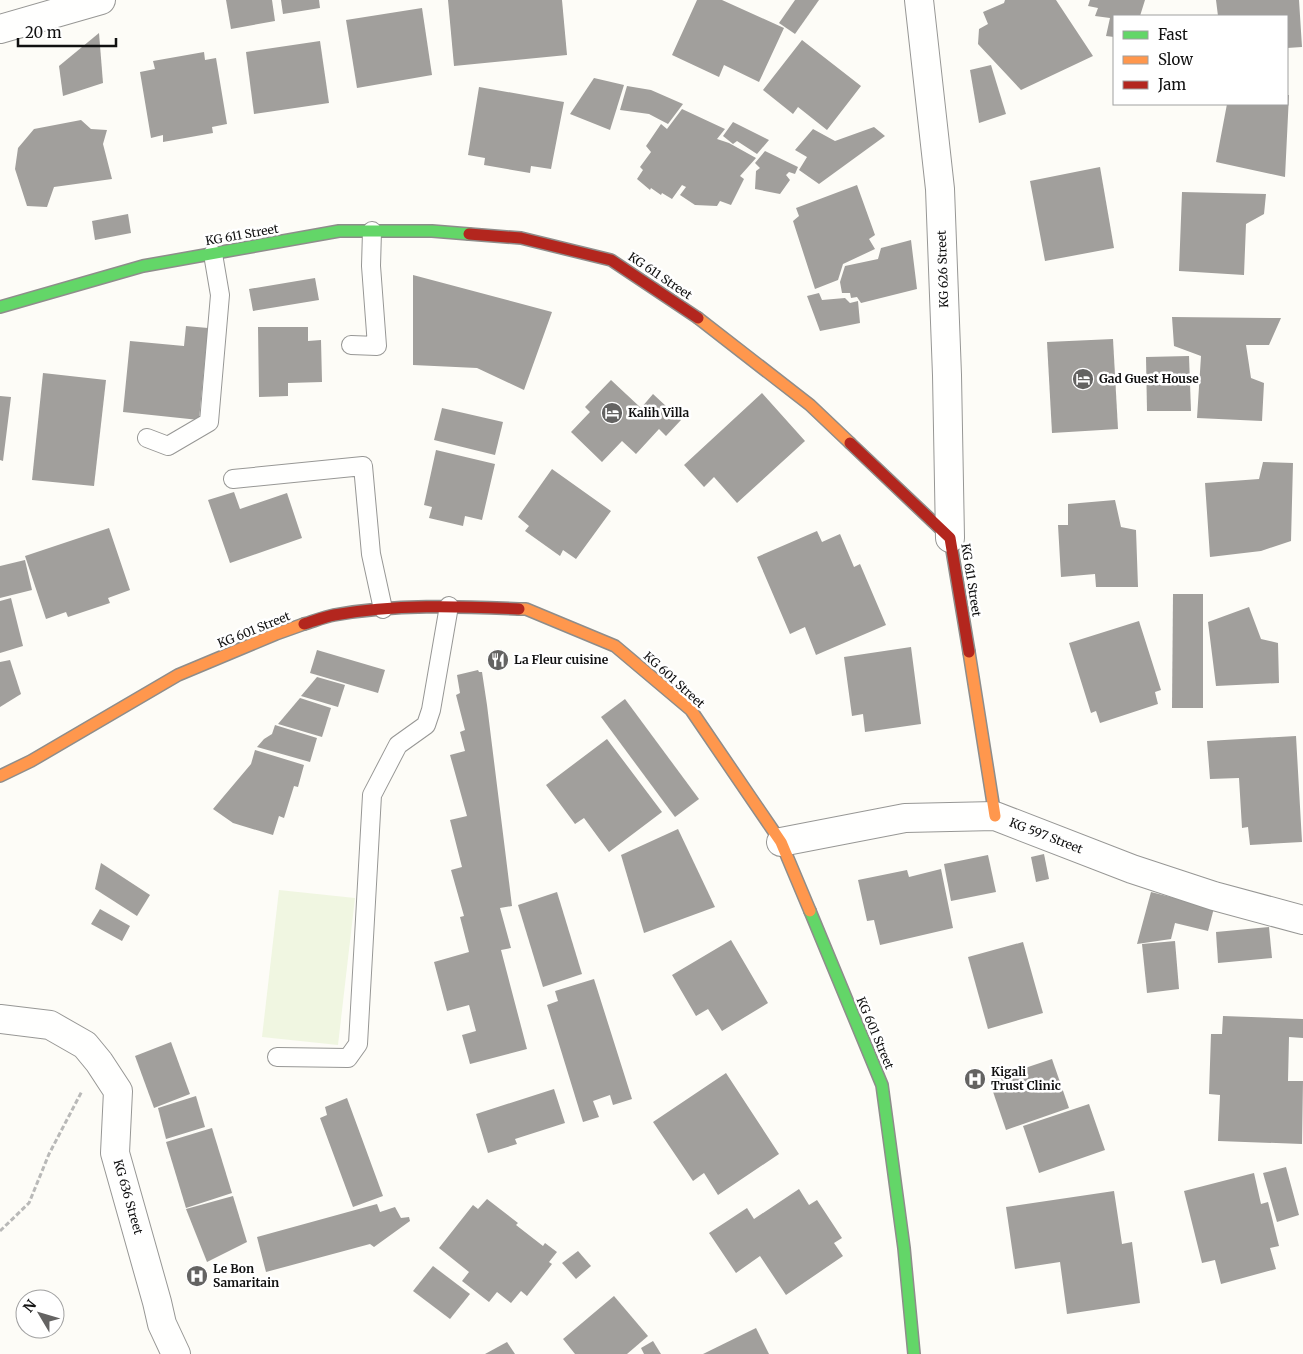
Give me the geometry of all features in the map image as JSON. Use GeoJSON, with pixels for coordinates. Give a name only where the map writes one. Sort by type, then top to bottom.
{"type":"FeatureCollection","features":[{"type":"Feature","properties":{"kind":"main road","name":"KG 611 Street"},"geometry":{"type":"LineString","coordinates":[[0,307],[143,266],[339,231],[432,231],[520,238],[611,260],[687,310],[810,405],[950,538],[995,816]]}},
{"type":"Feature","properties":{"kind":"main road","name":"KG 601 Street"},"geometry":{"type":"LineString","coordinates":[[0,776],[31,761],[187,672],[276,634],[332,615],[383,609],[449,606],[526,610],[616,646],[690,710],[780,842],[882,1085],[904,1248],[914,1354]]}},
{"type":"Feature","properties":{"kind":"street"},"geometry":{"type":"LineString","coordinates":[[0,29],[101,0]]}},
{"type":"Feature","properties":{"kind":"street","name":"KG 626 Street"},"geometry":{"type":"LineString","coordinates":[[919,0],[940,188],[947,376],[950,538]]}},
{"type":"Feature","properties":{"kind":"street","name":"KG 597 Street"},"geometry":{"type":"LineString","coordinates":[[780,842],[905,818],[995,816],[1132,869],[1214,896],[1303,920]]}},
{"type":"Feature","properties":{"kind":"street","name":"KG 636 Street"},"geometry":{"type":"LineString","coordinates":[[0,1019],[50,1025],[85,1045],[118,1091],[115,1153],[162,1324],[176,1354]]}},
{"type":"Feature","properties":{"kind":"lane"},"geometry":{"type":"LineString","coordinates":[[352,345],[377,346],[371,266],[372,231]]}},
{"type":"Feature","properties":{"kind":"lane"},"geometry":{"type":"LineString","coordinates":[[146,438],[168,446],[209,422],[220,295],[213,254]]}},
{"type":"Feature","properties":{"kind":"lane"},"geometry":{"type":"LineString","coordinates":[[233,479],[363,466],[371,554],[383,609]]}},
{"type":"Feature","properties":{"kind":"lane"},"geometry":{"type":"LineString","coordinates":[[277,1057],[348,1058],[358,1044],[372,795],[398,745],[426,725],[431,710],[449,606]]}},
{"type":"Feature","properties":{"kind":"path"},"geometry":{"type":"LineString","coordinates":[[0,1230],[29,1203],[49,1154],[74,1104],[99,1062]]}},
{"type":"Feature","properties":{"kind":"green space"},"geometry":{"type":"Polygon","coordinates":[[[279,890],[355,898],[338,1045],[262,1037],[279,890]]]}},
{"type":"Feature","properties":{"kind":"building"},"geometry":{"type":"Polygon","coordinates":[[[226,0],[272,0],[275,21],[231,29],[226,0]]]}},
{"type":"Feature","properties":{"kind":"building"},"geometry":{"type":"Polygon","coordinates":[[[281,0],[319,0],[320,8],[283,14],[281,0]]]}},
{"type":"Feature","properties":{"kind":"building"},"geometry":{"type":"Polygon","coordinates":[[[448,0],[562,0],[567,55],[454,66],[448,0]]]}},
{"type":"Feature","properties":{"kind":"building"},"geometry":{"type":"Polygon","coordinates":[[[697,0],[722,0],[784,28],[759,82],[724,65],[719,77],[672,55],[697,0]]]}},
{"type":"Feature","properties":{"kind":"building"},"geometry":{"type":"Polygon","coordinates":[[[795,0],[819,0],[795,34],[779,23],[795,0]]]}},
{"type":"Feature","properties":{"kind":"building"},"geometry":{"type":"Polygon","coordinates":[[[1005,0],[1056,0],[1093,56],[1021,90],[978,44],[979,29],[988,24],[983,12],[1004,3],[1005,0]]]}},
{"type":"Feature","properties":{"kind":"building"},"geometry":{"type":"Polygon","coordinates":[[[1090,0],[1145,0],[1140,15],[1113,15],[1113,37],[1106,36],[1110,18],[1095,16],[1098,8],[1088,6],[1090,0]]]}},
{"type":"Feature","properties":{"kind":"building"},"geometry":{"type":"Polygon","coordinates":[[[1216,0],[1299,0],[1302,47],[1288,48],[1288,15],[1218,15],[1216,0]]]}},
{"type":"Feature","properties":{"kind":"building"},"geometry":{"type":"Polygon","coordinates":[[[422,8],[432,75],[357,88],[346,20],[422,8]]]}},
{"type":"Feature","properties":{"kind":"building"},"geometry":{"type":"Polygon","coordinates":[[[99,33],[103,83],[63,96],[59,66],[99,33]]]}},
{"type":"Feature","properties":{"kind":"building"},"geometry":{"type":"Polygon","coordinates":[[[802,40],[861,86],[827,130],[798,107],[793,114],[763,90],[802,40]]]}},
{"type":"Feature","properties":{"kind":"building"},"geometry":{"type":"Polygon","coordinates":[[[320,41],[329,103],[254,114],[246,52],[320,41]]]}},
{"type":"Feature","properties":{"kind":"building"},"geometry":{"type":"Polygon","coordinates":[[[204,52],[205,60],[216,58],[227,124],[212,127],[213,133],[163,142],[163,135],[151,138],[140,72],[155,69],[153,61],[204,52]]]}},
{"type":"Feature","properties":{"kind":"building"},"geometry":{"type":"Polygon","coordinates":[[[991,65],[1006,114],[979,123],[970,70],[991,65]]]}},
{"type":"Feature","properties":{"kind":"building"},"geometry":{"type":"Polygon","coordinates":[[[594,78],[624,85],[610,130],[570,114],[594,78]]]}},
{"type":"Feature","properties":{"kind":"building"},"geometry":{"type":"Polygon","coordinates":[[[627,86],[651,90],[683,104],[668,124],[649,114],[620,110],[627,86]]]}},
{"type":"Feature","properties":{"kind":"building"},"geometry":{"type":"Polygon","coordinates":[[[479,87],[564,102],[551,169],[531,166],[530,173],[484,165],[485,158],[468,155],[479,87]]]}},
{"type":"Feature","properties":{"kind":"building"},"geometry":{"type":"Polygon","coordinates":[[[1289,95],[1285,177],[1216,162],[1227,105],[1288,105],[1289,95]]]}},
{"type":"Feature","properties":{"kind":"building"},"geometry":{"type":"Polygon","coordinates":[[[682,109],[725,129],[717,139],[729,143],[756,158],[740,176],[744,179],[731,205],[720,201],[717,206],[695,205],[680,195],[686,187],[682,185],[672,199],[662,193],[661,195],[651,188],[650,190],[637,179],[643,170],[640,167],[651,152],[646,146],[661,124],[667,129],[682,109]]]}},
{"type":"Feature","properties":{"kind":"building"},"geometry":{"type":"Polygon","coordinates":[[[81,120],[91,129],[107,130],[103,144],[112,179],[54,187],[47,207],[27,206],[15,169],[18,148],[34,129],[81,120]]]}},
{"type":"Feature","properties":{"kind":"building"},"geometry":{"type":"Polygon","coordinates":[[[733,122],[769,140],[757,154],[737,141],[733,144],[723,136],[733,122]]]}},
{"type":"Feature","properties":{"kind":"building"},"geometry":{"type":"Polygon","coordinates":[[[874,127],[885,136],[819,184],[799,170],[807,157],[795,150],[813,129],[835,141],[874,127]]]}},
{"type":"Feature","properties":{"kind":"building"},"geometry":{"type":"Polygon","coordinates":[[[765,151],[798,167],[795,174],[789,172],[786,175],[790,180],[780,194],[755,189],[756,171],[760,168],[755,163],[765,151]]]}},
{"type":"Feature","properties":{"kind":"building"},"geometry":{"type":"Polygon","coordinates":[[[1100,167],[1114,248],[1045,261],[1030,181],[1100,167]]]}},
{"type":"Feature","properties":{"kind":"building"},"geometry":{"type":"Polygon","coordinates":[[[857,185],[875,235],[869,239],[875,249],[843,264],[838,280],[815,289],[793,221],[799,216],[796,208],[857,185]]]}},
{"type":"Feature","properties":{"kind":"building"},"geometry":{"type":"Polygon","coordinates":[[[1182,192],[1266,194],[1264,214],[1246,224],[1244,275],[1179,271],[1182,192]]]}},
{"type":"Feature","properties":{"kind":"building"},"geometry":{"type":"Polygon","coordinates":[[[128,214],[131,233],[95,240],[92,221],[128,214]]]}},
{"type":"Feature","properties":{"kind":"building"},"geometry":{"type":"Polygon","coordinates":[[[911,240],[917,289],[861,303],[857,297],[851,298],[850,293],[842,293],[840,282],[845,266],[878,259],[881,248],[911,240]]]}},
{"type":"Feature","properties":{"kind":"building"},"geometry":{"type":"Polygon","coordinates":[[[413,275],[552,312],[524,390],[477,368],[413,365],[413,275]]]}},
{"type":"Feature","properties":{"kind":"building"},"geometry":{"type":"Polygon","coordinates":[[[315,278],[319,300],[253,311],[249,289],[315,278]]]}},
{"type":"Feature","properties":{"kind":"building"},"geometry":{"type":"Polygon","coordinates":[[[819,293],[822,300],[845,298],[850,303],[858,301],[860,323],[820,331],[807,296],[819,293]]]}},
{"type":"Feature","properties":{"kind":"building"},"geometry":{"type":"Polygon","coordinates":[[[1172,317],[1281,318],[1269,345],[1246,345],[1251,378],[1264,383],[1262,421],[1197,418],[1201,356],[1174,346],[1172,317]]]}},
{"type":"Feature","properties":{"kind":"building"},"geometry":{"type":"Polygon","coordinates":[[[186,326],[208,328],[199,420],[123,412],[130,341],[184,346],[186,326]]]}},
{"type":"Feature","properties":{"kind":"building"},"geometry":{"type":"Polygon","coordinates":[[[258,327],[308,327],[308,341],[321,340],[322,382],[288,383],[288,396],[259,397],[258,327]]]}},
{"type":"Feature","properties":{"kind":"building"},"geometry":{"type":"Polygon","coordinates":[[[1113,339],[1118,429],[1052,433],[1047,342],[1113,339]]]}},
{"type":"Feature","properties":{"kind":"building"},"geometry":{"type":"Polygon","coordinates":[[[1189,356],[1191,411],[1147,411],[1146,357],[1189,356]]]}},
{"type":"Feature","properties":{"kind":"building"},"geometry":{"type":"Polygon","coordinates":[[[43,373],[106,380],[94,486],[32,480],[43,373]]]}},
{"type":"Feature","properties":{"kind":"building"},"geometry":{"type":"Polygon","coordinates":[[[611,380],[641,408],[653,394],[681,420],[666,436],[659,429],[636,454],[622,441],[602,462],[571,432],[590,412],[585,407],[611,380]]]}},
{"type":"Feature","properties":{"kind":"building"},"geometry":{"type":"Polygon","coordinates":[[[762,393],[805,441],[737,503],[714,477],[704,487],[684,465],[762,393]]]}},
{"type":"Feature","properties":{"kind":"building"},"geometry":{"type":"Polygon","coordinates":[[[0,396],[11,397],[3,461],[0,460],[0,396]]]}},
{"type":"Feature","properties":{"kind":"building"},"geometry":{"type":"Polygon","coordinates":[[[442,408],[503,422],[495,455],[434,440],[442,408]]]}},
{"type":"Feature","properties":{"kind":"building"},"geometry":{"type":"Polygon","coordinates":[[[436,450],[495,464],[482,520],[465,516],[463,526],[429,518],[432,507],[424,505],[436,450]]]}},
{"type":"Feature","properties":{"kind":"building"},"geometry":{"type":"Polygon","coordinates":[[[1263,462],[1293,463],[1291,541],[1261,551],[1210,557],[1205,483],[1259,479],[1263,462]]]}},
{"type":"Feature","properties":{"kind":"building"},"geometry":{"type":"Polygon","coordinates":[[[552,469],[611,511],[576,559],[563,550],[560,556],[525,531],[529,526],[518,517],[552,469]]]}},
{"type":"Feature","properties":{"kind":"building"},"geometry":{"type":"Polygon","coordinates":[[[234,492],[240,509],[287,493],[302,538],[230,563],[208,500],[234,492]]]}},
{"type":"Feature","properties":{"kind":"building"},"geometry":{"type":"Polygon","coordinates":[[[1115,500],[1121,527],[1136,530],[1138,587],[1096,587],[1095,574],[1061,577],[1058,525],[1068,525],[1068,504],[1115,500]]]}},
{"type":"Feature","properties":{"kind":"building"},"geometry":{"type":"Polygon","coordinates":[[[109,528],[130,590],[108,598],[110,603],[68,617],[66,612],[46,619],[25,556],[109,528]]]}},
{"type":"Feature","properties":{"kind":"building"},"geometry":{"type":"Polygon","coordinates":[[[817,531],[822,542],[840,534],[854,567],[860,564],[886,625],[816,655],[805,627],[790,634],[757,557],[817,531]]]}},
{"type":"Feature","properties":{"kind":"building"},"geometry":{"type":"Polygon","coordinates":[[[25,560],[32,590],[0,598],[0,566],[25,560]]]}},
{"type":"Feature","properties":{"kind":"building"},"geometry":{"type":"Polygon","coordinates":[[[1173,594],[1203,594],[1203,708],[1172,708],[1173,594]]]}},
{"type":"Feature","properties":{"kind":"building"},"geometry":{"type":"Polygon","coordinates":[[[11,598],[23,646],[0,653],[0,601],[11,598]]]}},
{"type":"Feature","properties":{"kind":"building"},"geometry":{"type":"Polygon","coordinates":[[[1249,607],[1261,639],[1278,643],[1279,683],[1216,686],[1208,622],[1249,607]]]}},
{"type":"Feature","properties":{"kind":"building"},"geometry":{"type":"Polygon","coordinates":[[[1139,621],[1161,690],[1155,692],[1158,704],[1100,723],[1096,711],[1091,713],[1069,643],[1139,621]]]}},
{"type":"Feature","properties":{"kind":"building"},"geometry":{"type":"Polygon","coordinates":[[[911,647],[921,724],[865,732],[863,714],[852,716],[844,657],[911,647]]]}},
{"type":"Feature","properties":{"kind":"building"},"geometry":{"type":"Polygon","coordinates":[[[317,650],[385,670],[378,693],[310,673],[317,650]]]}},
{"type":"Feature","properties":{"kind":"building"},"geometry":{"type":"Polygon","coordinates":[[[10,660],[21,694],[0,707],[0,662],[10,660]]]}},
{"type":"Feature","properties":{"kind":"building"},"geometry":{"type":"Polygon","coordinates":[[[478,670],[482,672],[487,705],[512,906],[500,908],[511,948],[501,950],[527,1049],[470,1064],[462,1035],[476,1031],[469,1005],[447,1011],[434,962],[469,952],[460,917],[464,916],[451,870],[462,867],[450,820],[467,816],[450,755],[465,751],[460,732],[465,730],[456,695],[460,693],[457,675],[478,670]]]}},
{"type":"Feature","properties":{"kind":"building"},"geometry":{"type":"Polygon","coordinates":[[[317,677],[345,685],[338,707],[301,696],[317,677]]]}},
{"type":"Feature","properties":{"kind":"building"},"geometry":{"type":"Polygon","coordinates":[[[300,698],[331,708],[322,737],[278,724],[300,698]]]}},
{"type":"Feature","properties":{"kind":"building"},"geometry":{"type":"Polygon","coordinates":[[[625,699],[699,799],[675,817],[601,717],[625,699]]]}},
{"type":"Feature","properties":{"kind":"building"},"geometry":{"type":"Polygon","coordinates":[[[275,725],[317,738],[310,762],[257,747],[272,734],[275,725]]]}},
{"type":"Feature","properties":{"kind":"building"},"geometry":{"type":"Polygon","coordinates":[[[1296,736],[1302,842],[1250,845],[1248,827],[1242,828],[1239,778],[1210,779],[1207,741],[1296,736]]]}},
{"type":"Feature","properties":{"kind":"building"},"geometry":{"type":"Polygon","coordinates":[[[607,739],[662,812],[609,852],[584,818],[575,824],[546,785],[607,739]]]}},
{"type":"Feature","properties":{"kind":"building"},"geometry":{"type":"Polygon","coordinates":[[[255,750],[304,765],[298,787],[294,786],[284,818],[279,816],[273,835],[233,823],[213,809],[251,764],[255,750]]]}},
{"type":"Feature","properties":{"kind":"building"},"geometry":{"type":"Polygon","coordinates":[[[678,829],[715,907],[644,933],[621,855],[678,829]]]}},
{"type":"Feature","properties":{"kind":"building"},"geometry":{"type":"Polygon","coordinates":[[[1044,854],[1049,879],[1036,882],[1031,857],[1044,854]]]}},
{"type":"Feature","properties":{"kind":"building"},"geometry":{"type":"Polygon","coordinates":[[[988,855],[996,892],[951,901],[944,864],[988,855]]]}},
{"type":"Feature","properties":{"kind":"building"},"geometry":{"type":"Polygon","coordinates":[[[101,863],[150,895],[137,916],[95,889],[101,863]]]}},
{"type":"Feature","properties":{"kind":"building"},"geometry":{"type":"Polygon","coordinates":[[[941,869],[953,928],[880,945],[874,920],[867,921],[858,880],[907,870],[909,877],[941,869]]]}},
{"type":"Feature","properties":{"kind":"building"},"geometry":{"type":"Polygon","coordinates":[[[557,892],[582,974],[543,987],[518,905],[557,892]]]}},
{"type":"Feature","properties":{"kind":"building"},"geometry":{"type":"Polygon","coordinates":[[[1151,892],[1214,908],[1208,931],[1175,923],[1171,939],[1137,944],[1151,892]]]}},
{"type":"Feature","properties":{"kind":"building"},"geometry":{"type":"Polygon","coordinates":[[[100,909],[130,926],[122,941],[91,924],[100,909]]]}},
{"type":"Feature","properties":{"kind":"building"},"geometry":{"type":"Polygon","coordinates":[[[1269,927],[1272,958],[1218,963],[1216,932],[1269,927]]]}},
{"type":"Feature","properties":{"kind":"building"},"geometry":{"type":"Polygon","coordinates":[[[731,940],[768,1003],[722,1031],[708,1009],[696,1016],[672,975],[731,940]]]}},
{"type":"Feature","properties":{"kind":"building"},"geometry":{"type":"Polygon","coordinates":[[[1175,941],[1179,989],[1147,993],[1142,944],[1175,941]]]}},
{"type":"Feature","properties":{"kind":"building"},"geometry":{"type":"Polygon","coordinates":[[[1023,942],[1043,1013],[988,1029],[968,957],[1023,942]]]}},
{"type":"Feature","properties":{"kind":"building"},"geometry":{"type":"Polygon","coordinates":[[[594,979],[632,1099],[613,1105],[610,1095],[593,1101],[599,1117],[583,1122],[547,1005],[558,1001],[555,991],[594,979]]]}},
{"type":"Feature","properties":{"kind":"building"},"geometry":{"type":"Polygon","coordinates":[[[1223,1016],[1303,1019],[1303,1038],[1289,1037],[1288,1081],[1303,1081],[1302,1144],[1218,1141],[1220,1095],[1209,1094],[1211,1034],[1222,1034],[1223,1016]]]}},
{"type":"Feature","properties":{"kind":"building"},"geometry":{"type":"Polygon","coordinates":[[[171,1042],[190,1094],[154,1108],[135,1056],[171,1042]]]}},
{"type":"Feature","properties":{"kind":"building"},"geometry":{"type":"Polygon","coordinates":[[[1052,1059],[1069,1108],[1006,1130],[989,1080],[1052,1059]]]}},
{"type":"Feature","properties":{"kind":"building"},"geometry":{"type":"Polygon","coordinates":[[[726,1073],[779,1154],[718,1195],[704,1173],[693,1181],[653,1122],[726,1073]]]}},
{"type":"Feature","properties":{"kind":"building"},"geometry":{"type":"Polygon","coordinates":[[[554,1089],[565,1123],[515,1139],[517,1144],[488,1153],[476,1114],[554,1089]]]}},
{"type":"Feature","properties":{"kind":"building"},"geometry":{"type":"Polygon","coordinates":[[[196,1096],[205,1127],[166,1139],[158,1108],[196,1096]]]}},
{"type":"Feature","properties":{"kind":"building"},"geometry":{"type":"Polygon","coordinates":[[[347,1098],[383,1196],[353,1207],[320,1118],[327,1115],[325,1107],[347,1098]]]}},
{"type":"Feature","properties":{"kind":"building"},"geometry":{"type":"Polygon","coordinates":[[[1089,1104],[1105,1150],[1039,1173],[1023,1126],[1089,1104]]]}},
{"type":"Feature","properties":{"kind":"building"},"geometry":{"type":"Polygon","coordinates":[[[212,1128],[232,1193],[186,1208],[166,1142],[212,1128]]]}},
{"type":"Feature","properties":{"kind":"building"},"geometry":{"type":"Polygon","coordinates":[[[1286,1167],[1299,1215],[1277,1222],[1263,1173],[1286,1167]]]}},
{"type":"Feature","properties":{"kind":"building"},"geometry":{"type":"Polygon","coordinates":[[[1254,1173],[1261,1204],[1268,1202],[1279,1246],[1270,1248],[1276,1269],[1221,1284],[1215,1260],[1202,1263],[1184,1191],[1254,1173]]]}},
{"type":"Feature","properties":{"kind":"building"},"geometry":{"type":"Polygon","coordinates":[[[799,1189],[809,1205],[817,1200],[842,1238],[834,1243],[843,1256],[786,1295],[760,1256],[736,1273],[709,1233],[747,1208],[754,1219],[799,1189]]]}},
{"type":"Feature","properties":{"kind":"building"},"geometry":{"type":"Polygon","coordinates":[[[1114,1191],[1122,1244],[1132,1242],[1140,1303],[1067,1314],[1060,1262],[1015,1269],[1006,1207],[1114,1191]]]}},
{"type":"Feature","properties":{"kind":"building"},"geometry":{"type":"Polygon","coordinates":[[[233,1196],[247,1242],[207,1262],[186,1209],[233,1196]]]}},
{"type":"Feature","properties":{"kind":"building"},"geometry":{"type":"Polygon","coordinates":[[[487,1199],[518,1223],[516,1225],[543,1246],[545,1243],[557,1252],[549,1262],[552,1264],[527,1296],[521,1291],[511,1303],[497,1292],[489,1302],[462,1281],[469,1272],[439,1248],[473,1205],[478,1209],[487,1199]]]}},
{"type":"Feature","properties":{"kind":"building"},"geometry":{"type":"Polygon","coordinates":[[[377,1204],[380,1212],[395,1207],[401,1218],[409,1217],[410,1221],[374,1247],[370,1244],[266,1272],[257,1237],[377,1204]]]}},
{"type":"Feature","properties":{"kind":"building"},"geometry":{"type":"Polygon","coordinates":[[[578,1251],[591,1266],[576,1279],[562,1263],[578,1251]]]}},
{"type":"Feature","properties":{"kind":"building"},"geometry":{"type":"Polygon","coordinates":[[[433,1266],[470,1294],[450,1319],[413,1291],[433,1266]]]}},
{"type":"Feature","properties":{"kind":"building"},"geometry":{"type":"Polygon","coordinates":[[[614,1296],[648,1336],[627,1354],[575,1354],[563,1339],[614,1296]]]}},
{"type":"Feature","properties":{"kind":"building"},"geometry":{"type":"Polygon","coordinates":[[[756,1328],[769,1354],[703,1354],[756,1328]]]}},
{"type":"Feature","properties":{"kind":"building"},"geometry":{"type":"Polygon","coordinates":[[[653,1341],[661,1354],[644,1354],[641,1348],[653,1341]]]}},
{"type":"Feature","properties":{"kind":"building"},"geometry":{"type":"Polygon","coordinates":[[[507,1342],[515,1354],[485,1354],[507,1342]]]}},
{"type":"Feature","properties":{"kind":"traffic: fast"},"geometry":{"type":"LineString","coordinates":[[0,307],[143,266],[339,231],[432,231],[469,234]]}},
{"type":"Feature","properties":{"kind":"traffic: fast"},"geometry":{"type":"LineString","coordinates":[[810,911],[882,1085],[904,1248],[914,1354]]}},
{"type":"Feature","properties":{"kind":"traffic: slow"},"geometry":{"type":"LineString","coordinates":[[698,318],[810,405],[850,443]]}},
{"type":"Feature","properties":{"kind":"traffic: slow"},"geometry":{"type":"LineString","coordinates":[[519,609],[526,609],[615,646],[691,710],[781,842],[810,911]]}},
{"type":"Feature","properties":{"kind":"traffic: slow"},"geometry":{"type":"LineString","coordinates":[[0,776],[31,761],[178,675],[304,624]]}},
{"type":"Feature","properties":{"kind":"traffic: slow"},"geometry":{"type":"LineString","coordinates":[[969,652],[995,816]]}},
{"type":"Feature","properties":{"kind":"traffic: jam"},"geometry":{"type":"LineString","coordinates":[[469,234],[521,238],[611,260],[698,318]]}},
{"type":"Feature","properties":{"kind":"traffic: jam"},"geometry":{"type":"LineString","coordinates":[[850,443],[950,538],[969,652]]}},
{"type":"Feature","properties":{"kind":"traffic: jam"},"geometry":{"type":"LineString","coordinates":[[304,624],[334,615],[357,611],[403,607],[519,609]]}},
{"type":"Feature","properties":{"kind":"place","name":"Gad Guest House"},"geometry":{"type":"Point","coordinates":[1083,379]}},
{"type":"Feature","properties":{"kind":"place","name":"Kalih Villa"},"geometry":{"type":"Point","coordinates":[612,413]}},
{"type":"Feature","properties":{"kind":"place","name":"La Fleur cuisine"},"geometry":{"type":"Point","coordinates":[498,660]}},
{"type":"Feature","properties":{"kind":"place","name":"Kigali Trust Clinic"},"geometry":{"type":"Point","coordinates":[975,1079]}},
{"type":"Feature","properties":{"kind":"place","name":"Le Bon Samaritain"},"geometry":{"type":"Point","coordinates":[197,1276]}}]}
